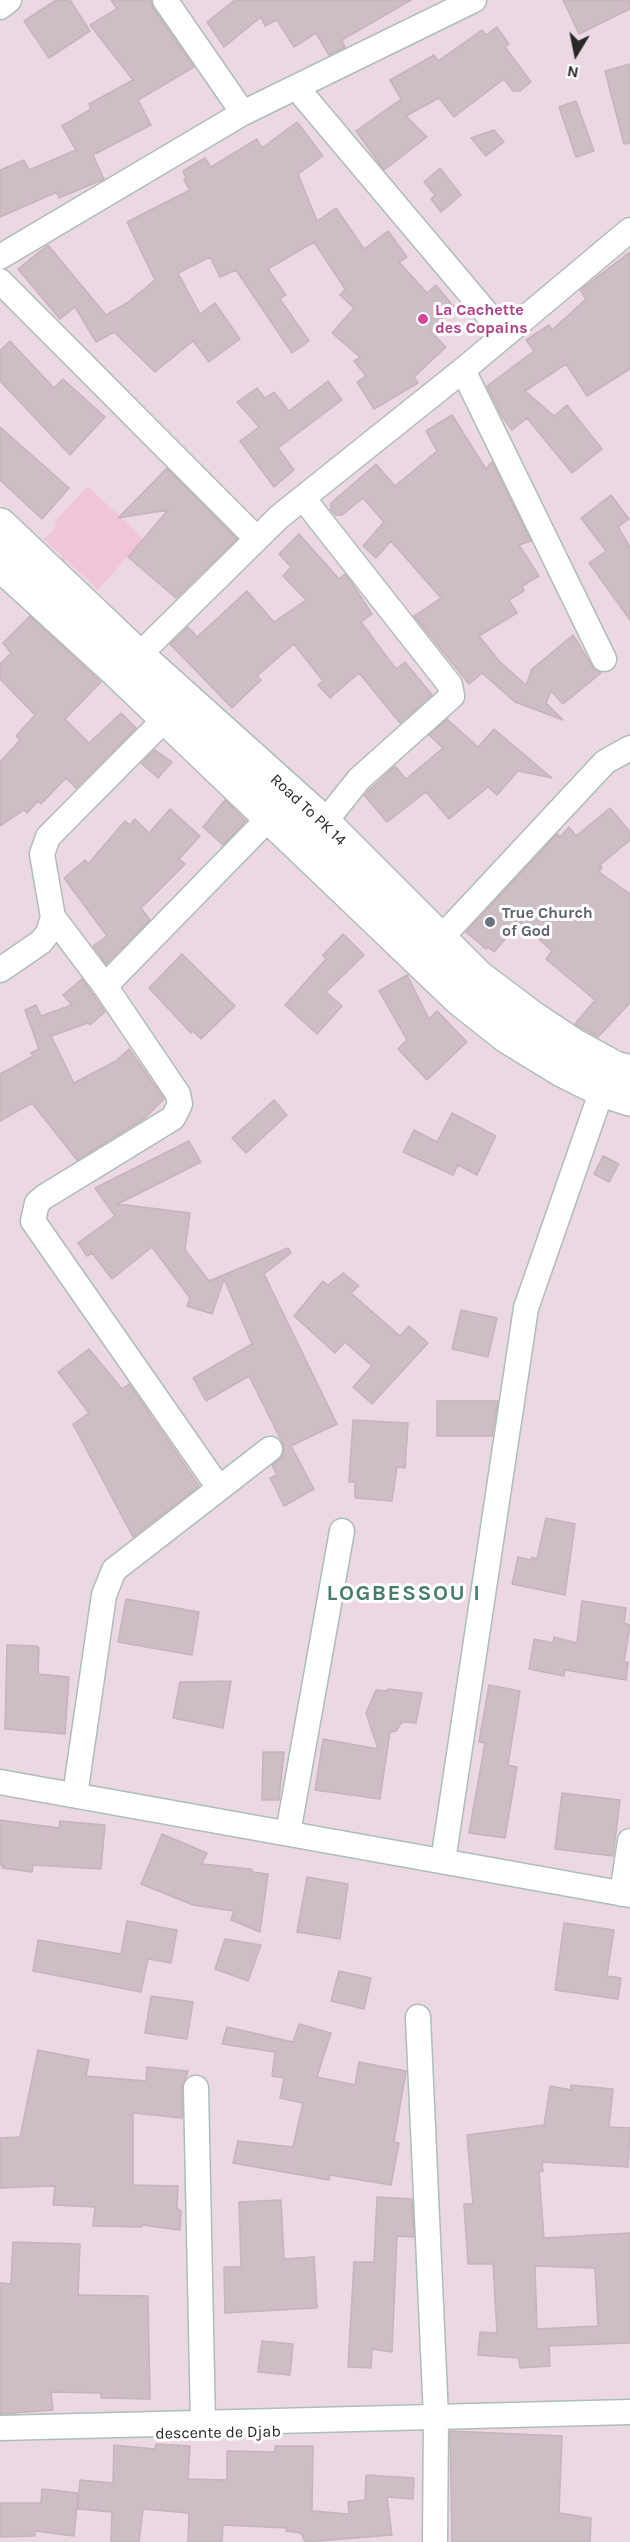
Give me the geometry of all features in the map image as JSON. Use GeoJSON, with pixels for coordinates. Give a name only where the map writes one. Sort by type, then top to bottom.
{"type":"FeatureCollection","features":[{"type":"Feature","properties":{"kind":"main road","name":"Road To PK 14"},"geometry":{"type":"LineString","coordinates":[[0,525],[138,656],[324,823],[478,977],[531,1017],[590,1054],[615,1068],[630,1072]]}},
{"type":"Feature","properties":{"kind":"main road","name":"Road To PK 14"},"geometry":{"type":"LineString","coordinates":[[0,564],[271,816],[460,999],[508,1037],[562,1070],[616,1094]]}},
{"type":"Feature","properties":{"kind":"street"},"geometry":{"type":"LineString","coordinates":[[0,7],[9,0]]}},
{"type":"Feature","properties":{"kind":"street"},"geometry":{"type":"LineString","coordinates":[[165,0],[243,113]]}},
{"type":"Feature","properties":{"kind":"street"},"geometry":{"type":"LineString","coordinates":[[0,257],[243,113],[474,0]]}},
{"type":"Feature","properties":{"kind":"street"},"geometry":{"type":"LineString","coordinates":[[296,87],[505,335]]}},
{"type":"Feature","properties":{"kind":"street"},"geometry":{"type":"LineString","coordinates":[[138,656],[256,538],[463,370],[630,230]]}},
{"type":"Feature","properties":{"kind":"street"},"geometry":{"type":"LineString","coordinates":[[0,281],[256,538]]}},
{"type":"Feature","properties":{"kind":"street"},"geometry":{"type":"LineString","coordinates":[[463,370],[604,659]]}},
{"type":"Feature","properties":{"kind":"street"},"geometry":{"type":"LineString","coordinates":[[303,498],[450,685],[452,696],[359,779],[324,823]]}},
{"type":"Feature","properties":{"kind":"street"},"geometry":{"type":"LineString","coordinates":[[165,718],[48,837],[42,854],[53,917],[105,987],[178,1094],[180,1104],[173,1118],[44,1197],[37,1203],[33,1221],[219,1488]]}},
{"type":"Feature","properties":{"kind":"street"},"geometry":{"type":"LineString","coordinates":[[439,940],[605,762],[630,748]]}},
{"type":"Feature","properties":{"kind":"street"},"geometry":{"type":"LineString","coordinates":[[105,987],[271,816]]}},
{"type":"Feature","properties":{"kind":"street"},"geometry":{"type":"LineString","coordinates":[[0,970],[40,942],[48,933],[53,917]]}},
{"type":"Feature","properties":{"kind":"street"},"geometry":{"type":"LineString","coordinates":[[443,1862],[526,1308],[616,1094]]}},
{"type":"Feature","properties":{"kind":"street"},"geometry":{"type":"LineString","coordinates":[[75,1795],[104,1595],[114,1570],[270,1449]]}},
{"type":"Feature","properties":{"kind":"street"},"geometry":{"type":"LineString","coordinates":[[288,1833],[342,1531]]}},
{"type":"Feature","properties":{"kind":"street"},"geometry":{"type":"LineString","coordinates":[[0,1782],[626,1894],[630,1841]]}},
{"type":"Feature","properties":{"kind":"street"},"geometry":{"type":"LineString","coordinates":[[418,2017],[436,2421],[435,2542]]}},
{"type":"Feature","properties":{"kind":"street"},"geometry":{"type":"LineString","coordinates":[[196,2088],[203,2423]]}},
{"type":"Feature","properties":{"kind":"street"},"geometry":{"type":"LineString","coordinates":[[0,2428],[436,2421],[630,2412]]}},
{"type":"Feature","properties":{"kind":"street","name":"descente de Djab"},"geometry":{"type":"LineString","coordinates":[[0,2439],[436,2421]]}},
{"type":"Feature","properties":{"kind":"shaded area"},"geometry":{"type":"Polygon","coordinates":[[[88,486],[143,539],[98,590],[66,560],[63,563],[59,559],[62,556],[44,539],[57,526],[54,522],[88,486]]]}},
{"type":"Feature","properties":{"kind":"building"},"geometry":{"type":"Polygon","coordinates":[[[56,0],[70,0],[90,31],[49,58],[24,21],[56,0]]]}},
{"type":"Feature","properties":{"kind":"building"},"geometry":{"type":"Polygon","coordinates":[[[111,0],[151,0],[153,8],[194,67],[138,100],[151,125],[93,155],[104,179],[59,198],[57,192],[0,217],[0,170],[24,160],[29,170],[76,150],[62,126],[91,109],[89,104],[133,80],[90,25],[117,9],[111,0]]]}},
{"type":"Feature","properties":{"kind":"building"},"geometry":{"type":"Polygon","coordinates":[[[235,0],[411,0],[342,40],[345,47],[329,55],[316,33],[294,47],[277,20],[265,26],[261,17],[224,47],[207,22],[235,0]]]}},
{"type":"Feature","properties":{"kind":"building"},"geometry":{"type":"Polygon","coordinates":[[[563,0],[630,0],[630,9],[579,34],[563,0]]]}},
{"type":"Feature","properties":{"kind":"building"},"geometry":{"type":"Polygon","coordinates":[[[497,27],[509,44],[505,47],[531,82],[520,91],[513,91],[504,79],[454,117],[439,98],[406,116],[427,137],[384,170],[356,131],[401,99],[390,80],[434,55],[438,61],[482,30],[486,35],[497,27]]]}},
{"type":"Feature","properties":{"kind":"building"},"geometry":{"type":"Polygon","coordinates":[[[630,64],[630,143],[624,144],[605,71],[630,64]]]}},
{"type":"Feature","properties":{"kind":"building"},"geometry":{"type":"Polygon","coordinates":[[[576,101],[594,151],[576,157],[559,107],[576,101]]]}},
{"type":"Feature","properties":{"kind":"building"},"geometry":{"type":"Polygon","coordinates":[[[297,122],[323,156],[298,174],[317,221],[336,208],[364,249],[388,231],[407,257],[399,262],[427,293],[436,285],[454,307],[430,331],[446,347],[414,377],[418,383],[374,409],[357,382],[366,376],[354,361],[360,357],[332,333],[354,308],[340,295],[345,289],[314,242],[268,269],[286,295],[280,299],[309,341],[292,353],[236,270],[220,277],[210,257],[178,273],[200,314],[215,303],[240,339],[209,362],[193,341],[155,372],[114,332],[96,342],[75,307],[60,319],[18,269],[48,245],[106,315],[127,303],[155,280],[127,222],[190,190],[184,180],[186,178],[183,171],[205,158],[211,167],[257,139],[262,148],[297,122]]]}},
{"type":"Feature","properties":{"kind":"building"},"geometry":{"type":"Polygon","coordinates":[[[494,130],[504,142],[486,156],[471,138],[494,130]]]}},
{"type":"Feature","properties":{"kind":"building"},"geometry":{"type":"Polygon","coordinates":[[[440,168],[461,195],[441,212],[431,199],[435,195],[424,182],[440,168]]]}},
{"type":"Feature","properties":{"kind":"building"},"geometry":{"type":"Polygon","coordinates":[[[630,252],[630,369],[587,396],[566,364],[525,391],[554,416],[567,405],[602,449],[572,473],[527,418],[512,430],[501,415],[487,386],[534,351],[526,340],[549,325],[552,330],[586,299],[580,290],[630,252]]]}},
{"type":"Feature","properties":{"kind":"building"},"geometry":{"type":"Polygon","coordinates":[[[10,341],[54,388],[63,379],[105,417],[70,455],[0,381],[0,351],[10,341]]]}},
{"type":"Feature","properties":{"kind":"building"},"geometry":{"type":"Polygon","coordinates":[[[328,381],[342,400],[278,448],[294,470],[274,487],[240,441],[259,427],[237,402],[257,388],[265,398],[274,392],[289,411],[328,381]]]}},
{"type":"Feature","properties":{"kind":"building"},"geometry":{"type":"Polygon","coordinates":[[[452,415],[486,469],[492,462],[531,541],[519,545],[539,576],[522,586],[524,591],[509,600],[517,613],[479,636],[500,662],[526,685],[532,669],[573,635],[592,666],[601,673],[563,704],[551,691],[546,703],[563,720],[515,702],[482,673],[469,684],[414,616],[441,598],[391,541],[376,558],[363,546],[384,522],[363,498],[342,515],[336,515],[331,510],[331,503],[376,464],[395,486],[437,451],[426,431],[452,415]]]}},
{"type":"Feature","properties":{"kind":"building"},"geometry":{"type":"Polygon","coordinates":[[[0,427],[69,488],[42,519],[0,480],[0,427]]]}},
{"type":"Feature","properties":{"kind":"building"},"geometry":{"type":"Polygon","coordinates":[[[167,468],[237,539],[176,598],[128,557],[168,510],[118,518],[167,468]]]}},
{"type":"Feature","properties":{"kind":"building"},"geometry":{"type":"Polygon","coordinates":[[[611,495],[629,519],[618,527],[630,547],[630,620],[589,563],[606,551],[581,518],[611,495]]]}},
{"type":"Feature","properties":{"kind":"building"},"geometry":{"type":"Polygon","coordinates":[[[299,534],[339,579],[345,574],[351,582],[372,614],[361,622],[396,669],[405,662],[432,695],[400,723],[359,673],[330,698],[318,685],[323,681],[294,644],[257,676],[261,680],[232,708],[170,644],[188,627],[197,637],[247,591],[274,622],[306,600],[283,576],[291,567],[279,554],[299,534]]]}},
{"type":"Feature","properties":{"kind":"building"},"geometry":{"type":"Polygon","coordinates":[[[30,616],[101,682],[65,719],[89,743],[121,713],[136,728],[76,788],[66,778],[41,804],[38,801],[27,813],[24,810],[0,826],[0,762],[20,740],[16,736],[35,715],[0,679],[0,664],[11,653],[3,643],[30,616]]]}},
{"type":"Feature","properties":{"kind":"building"},"geometry":{"type":"Polygon","coordinates":[[[447,719],[478,747],[494,729],[552,778],[518,771],[497,795],[488,787],[449,819],[426,792],[387,822],[364,795],[395,766],[406,779],[443,748],[429,735],[447,719]]]}},
{"type":"Feature","properties":{"kind":"building"},"geometry":{"type":"Polygon","coordinates":[[[155,750],[172,762],[158,778],[141,763],[155,750]]]}},
{"type":"Feature","properties":{"kind":"building"},"geometry":{"type":"Polygon","coordinates":[[[225,800],[246,821],[223,845],[203,827],[225,800]]]}},
{"type":"Feature","properties":{"kind":"building"},"geometry":{"type":"Polygon","coordinates":[[[610,808],[630,832],[630,840],[600,865],[602,868],[599,872],[630,894],[630,1003],[598,1037],[575,1024],[595,1000],[546,959],[552,951],[520,922],[494,952],[488,947],[486,949],[466,932],[557,834],[560,837],[569,827],[576,836],[610,808]]]}},
{"type":"Feature","properties":{"kind":"building"},"geometry":{"type":"Polygon","coordinates":[[[170,809],[200,836],[179,859],[185,864],[141,908],[150,920],[106,964],[93,946],[107,936],[64,878],[85,860],[88,864],[125,821],[130,825],[135,819],[149,833],[170,809]]]}},
{"type":"Feature","properties":{"kind":"building"},"geometry":{"type":"Polygon","coordinates":[[[343,934],[364,955],[326,992],[342,1006],[317,1034],[285,1005],[326,959],[323,955],[343,934]]]}},
{"type":"Feature","properties":{"kind":"building"},"geometry":{"type":"Polygon","coordinates":[[[182,954],[235,1006],[201,1039],[193,1031],[191,1033],[149,988],[182,954]]]}},
{"type":"Feature","properties":{"kind":"building"},"geometry":{"type":"Polygon","coordinates":[[[407,975],[429,1019],[437,1011],[467,1042],[427,1080],[398,1049],[407,1040],[379,991],[407,975]]]}},
{"type":"Feature","properties":{"kind":"building"},"geometry":{"type":"Polygon","coordinates":[[[82,979],[105,1012],[90,1025],[88,1023],[51,1036],[74,1083],[116,1061],[129,1049],[164,1099],[145,1118],[77,1160],[32,1103],[0,1121],[0,1074],[33,1056],[31,1053],[39,1049],[25,1010],[36,1005],[41,1016],[72,1005],[63,995],[82,979]]]}},
{"type":"Feature","properties":{"kind":"building"},"geometry":{"type":"Polygon","coordinates":[[[274,1100],[287,1115],[246,1153],[232,1138],[274,1100]]]}},
{"type":"Feature","properties":{"kind":"building"},"geometry":{"type":"Polygon","coordinates":[[[452,1113],[496,1136],[477,1175],[458,1165],[453,1175],[403,1152],[414,1130],[437,1142],[452,1113]]]}},
{"type":"Feature","properties":{"kind":"building"},"geometry":{"type":"Polygon","coordinates":[[[189,1141],[201,1162],[118,1204],[190,1213],[185,1250],[209,1281],[288,1248],[291,1253],[264,1274],[337,1424],[291,1446],[314,1489],[284,1506],[270,1478],[277,1475],[272,1465],[283,1455],[284,1446],[249,1376],[206,1401],[193,1378],[252,1344],[224,1279],[212,1314],[187,1306],[190,1298],[152,1247],[112,1279],[92,1253],[87,1256],[78,1243],[115,1216],[95,1188],[189,1141]]]}},
{"type":"Feature","properties":{"kind":"building"},"geometry":{"type":"Polygon","coordinates":[[[603,1156],[619,1164],[609,1182],[594,1174],[603,1156]]]}},
{"type":"Feature","properties":{"kind":"building"},"geometry":{"type":"Polygon","coordinates":[[[343,1273],[359,1286],[351,1293],[400,1336],[409,1326],[428,1343],[372,1404],[353,1387],[372,1366],[345,1342],[335,1353],[294,1316],[323,1281],[328,1285],[343,1273]]]}},
{"type":"Feature","properties":{"kind":"building"},"geometry":{"type":"Polygon","coordinates":[[[461,1310],[497,1318],[488,1357],[452,1349],[461,1310]]]}},
{"type":"Feature","properties":{"kind":"building"},"geometry":{"type":"Polygon","coordinates":[[[89,1349],[122,1389],[129,1384],[199,1486],[133,1537],[73,1424],[89,1413],[58,1372],[89,1349]]]}},
{"type":"Feature","properties":{"kind":"building"},"geometry":{"type":"Polygon","coordinates":[[[437,1401],[498,1401],[492,1436],[437,1436],[437,1401]]]}},
{"type":"Feature","properties":{"kind":"building"},"geometry":{"type":"Polygon","coordinates":[[[353,1420],[408,1423],[405,1468],[397,1467],[392,1501],[355,1498],[355,1482],[349,1482],[353,1420]]]}},
{"type":"Feature","properties":{"kind":"building"},"geometry":{"type":"Polygon","coordinates":[[[546,1518],[575,1524],[565,1595],[512,1584],[518,1557],[537,1559],[546,1518]]]}},
{"type":"Feature","properties":{"kind":"building"},"geometry":{"type":"Polygon","coordinates":[[[126,1599],[199,1612],[192,1655],[118,1642],[126,1599]]]}},
{"type":"Feature","properties":{"kind":"building"},"geometry":{"type":"Polygon","coordinates":[[[582,1601],[626,1608],[624,1623],[630,1625],[624,1662],[628,1662],[626,1680],[565,1670],[564,1676],[529,1669],[534,1639],[553,1643],[554,1637],[577,1643],[582,1601]]]}},
{"type":"Feature","properties":{"kind":"building"},"geometry":{"type":"Polygon","coordinates":[[[7,1645],[37,1646],[39,1648],[38,1674],[69,1677],[65,1734],[5,1729],[7,1645]]]}},
{"type":"Feature","properties":{"kind":"building"},"geometry":{"type":"Polygon","coordinates":[[[231,1681],[223,1728],[173,1718],[180,1682],[231,1681]]]}},
{"type":"Feature","properties":{"kind":"building"},"geometry":{"type":"Polygon","coordinates":[[[489,1685],[520,1691],[508,1765],[517,1767],[505,1838],[469,1833],[485,1743],[479,1742],[489,1685]]]}},
{"type":"Feature","properties":{"kind":"building"},"geometry":{"type":"Polygon","coordinates":[[[388,1689],[422,1693],[416,1723],[402,1722],[396,1731],[390,1732],[380,1799],[315,1790],[323,1739],[378,1749],[366,1713],[376,1690],[388,1691],[388,1689]]]}},
{"type":"Feature","properties":{"kind":"building"},"geometry":{"type":"Polygon","coordinates":[[[263,1752],[284,1752],[279,1800],[262,1800],[263,1752]]]}},
{"type":"Feature","properties":{"kind":"building"},"geometry":{"type":"Polygon","coordinates":[[[562,1793],[620,1800],[613,1856],[555,1849],[562,1793]]]}},
{"type":"Feature","properties":{"kind":"building"},"geometry":{"type":"Polygon","coordinates":[[[0,1820],[59,1828],[60,1821],[105,1825],[101,1869],[33,1865],[32,1872],[2,1868],[3,1865],[0,1865],[0,1820]]]}},
{"type":"Feature","properties":{"kind":"building"},"geometry":{"type":"Polygon","coordinates":[[[162,1834],[207,1853],[202,1864],[251,1869],[253,1872],[268,1874],[260,1932],[231,1920],[234,1911],[193,1905],[141,1884],[162,1834]]]}},
{"type":"Feature","properties":{"kind":"building"},"geometry":{"type":"Polygon","coordinates":[[[307,1877],[348,1884],[340,1939],[297,1932],[307,1877]]]}},
{"type":"Feature","properties":{"kind":"building"},"geometry":{"type":"Polygon","coordinates":[[[127,1921],[177,1930],[171,1963],[148,1959],[141,1992],[33,1971],[38,1940],[121,1954],[127,1921]]]}},
{"type":"Feature","properties":{"kind":"building"},"geometry":{"type":"Polygon","coordinates":[[[564,1923],[614,1930],[607,1976],[621,1978],[618,1999],[555,1990],[564,1923]]]}},
{"type":"Feature","properties":{"kind":"building"},"geometry":{"type":"Polygon","coordinates":[[[225,1939],[261,1945],[248,1981],[215,1969],[225,1939]]]}},
{"type":"Feature","properties":{"kind":"building"},"geometry":{"type":"Polygon","coordinates":[[[339,1971],[371,1978],[364,2009],[331,2001],[339,1971]]]}},
{"type":"Feature","properties":{"kind":"building"},"geometry":{"type":"Polygon","coordinates":[[[151,1996],[193,2002],[187,2039],[145,2033],[151,1996]]]}},
{"type":"Feature","properties":{"kind":"building"},"geometry":{"type":"Polygon","coordinates":[[[299,2024],[331,2033],[317,2077],[355,2085],[359,2062],[406,2071],[394,2142],[399,2143],[391,2185],[330,2175],[329,2180],[233,2163],[238,2141],[293,2147],[303,2103],[280,2098],[284,2078],[272,2076],[275,2052],[222,2044],[227,2027],[293,2042],[299,2024]]]}},
{"type":"Feature","properties":{"kind":"building"},"geometry":{"type":"Polygon","coordinates":[[[38,2050],[89,2060],[86,2076],[146,2081],[147,2067],[188,2071],[182,2088],[182,2118],[133,2113],[133,2185],[178,2186],[177,2208],[181,2211],[180,2230],[142,2225],[142,2227],[93,2226],[95,2207],[53,2205],[55,2186],[0,2188],[0,2138],[20,2137],[38,2050]]]}},
{"type":"Feature","properties":{"kind":"building"},"geometry":{"type":"Polygon","coordinates":[[[571,2085],[613,2089],[609,2127],[630,2128],[628,2167],[542,2162],[543,2171],[539,2172],[544,2238],[630,2233],[630,2343],[549,2346],[550,2366],[520,2368],[519,2358],[478,2355],[480,2332],[497,2333],[493,2264],[468,2264],[464,2204],[473,2204],[467,2135],[544,2125],[550,2086],[571,2090],[571,2085]],[[535,2266],[537,2329],[598,2326],[595,2268],[535,2266]]]}},
{"type":"Feature","properties":{"kind":"building"},"geometry":{"type":"Polygon","coordinates":[[[377,2197],[412,2199],[414,2237],[397,2236],[392,2352],[372,2349],[371,2368],[348,2367],[354,2262],[374,2262],[377,2197]]]}},
{"type":"Feature","properties":{"kind":"building"},"geometry":{"type":"Polygon","coordinates":[[[281,2200],[284,2259],[314,2257],[317,2308],[225,2313],[224,2267],[241,2267],[239,2202],[281,2200]]]}},
{"type":"Feature","properties":{"kind":"building"},"geometry":{"type":"Polygon","coordinates":[[[13,2242],[80,2244],[78,2295],[148,2296],[150,2399],[101,2398],[101,2393],[51,2392],[53,2410],[0,2414],[0,2283],[11,2284],[13,2242]]]}},
{"type":"Feature","properties":{"kind":"building"},"geometry":{"type":"Polygon","coordinates":[[[262,2341],[293,2344],[290,2375],[258,2372],[262,2341]]]}},
{"type":"Feature","properties":{"kind":"building"},"geometry":{"type":"Polygon","coordinates":[[[450,2431],[562,2436],[559,2513],[591,2518],[590,2542],[452,2542],[450,2431]]]}},
{"type":"Feature","properties":{"kind":"building"},"geometry":{"type":"Polygon","coordinates":[[[156,2444],[190,2446],[188,2479],[227,2480],[227,2451],[275,2452],[275,2446],[313,2446],[312,2511],[349,2514],[348,2502],[365,2500],[366,2475],[414,2478],[413,2499],[387,2497],[392,2535],[305,2542],[301,2533],[286,2531],[287,2528],[223,2525],[222,2542],[188,2542],[189,2513],[143,2509],[139,2542],[111,2542],[112,2512],[78,2509],[80,2480],[113,2483],[114,2445],[155,2449],[156,2444]]]}},
{"type":"Feature","properties":{"kind":"building"},"geometry":{"type":"Polygon","coordinates":[[[42,2489],[78,2493],[74,2536],[35,2531],[35,2536],[0,2537],[0,2503],[41,2503],[42,2489]]]}},
{"type":"Feature","properties":{"kind":"place","name":"La Cachette des Copains"},"geometry":{"type":"Point","coordinates":[423,319]}},
{"type":"Feature","properties":{"kind":"place","name":"True Church of God"},"geometry":{"type":"Point","coordinates":[490,922]}},
{"type":"Feature","properties":{"kind":"district","name":"LOGBESSOU I"},"geometry":{"type":"Point","coordinates":[404,1594]}}]}
